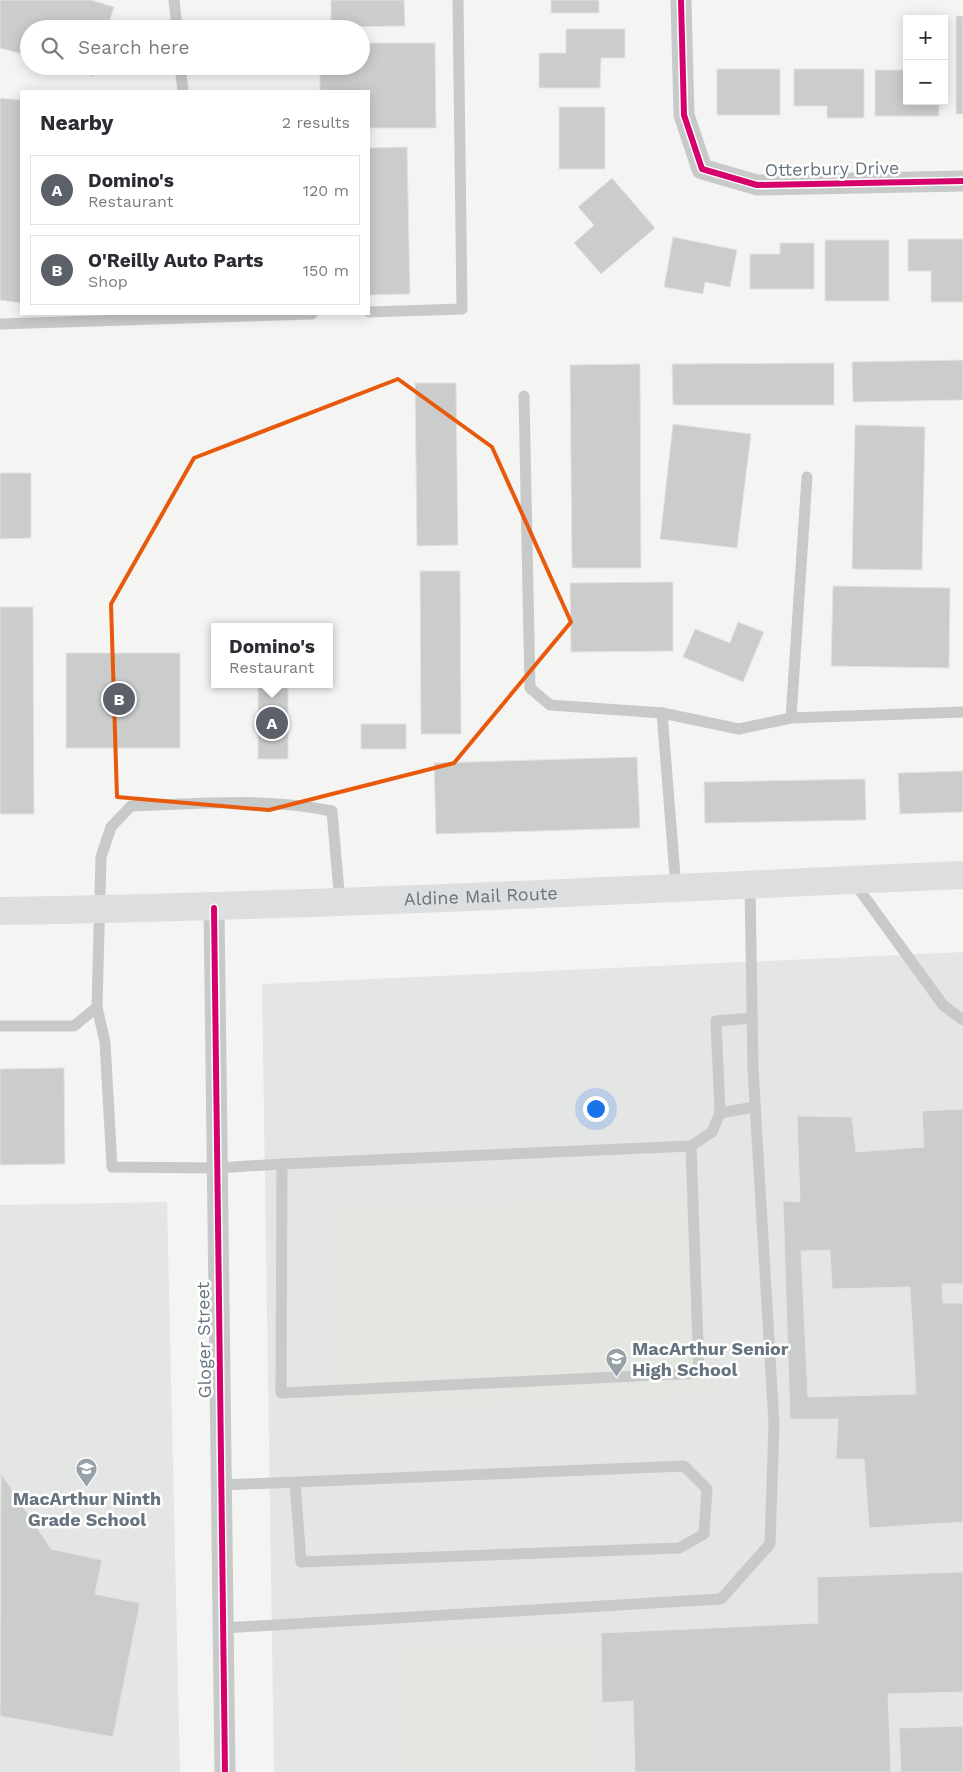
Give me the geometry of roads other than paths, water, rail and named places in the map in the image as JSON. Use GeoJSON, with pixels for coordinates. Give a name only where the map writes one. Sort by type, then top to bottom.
{"type":"FeatureCollection","features":[{"type":"Feature","properties":{"kind":"main road","name":"Aldine Mail Route"},"geometry":{"type":"LineString","coordinates":[[0,911],[214,908],[963,875]]}},
{"type":"Feature","properties":{"kind":"street","name":"Otterbury Drive"},"geometry":{"type":"LineString","coordinates":[[681,0],[684,115],[702,169],[756,185],[963,181]]}},
{"type":"Feature","properties":{"kind":"street","name":"Gloger Street"},"geometry":{"type":"LineString","coordinates":[[214,908],[225,1772]]}},
{"type":"Feature","properties":{"kind":"lane"},"geometry":{"type":"LineString","coordinates":[[174,0],[176,20]]}},
{"type":"Feature","properties":{"kind":"lane"},"geometry":{"type":"LineString","coordinates":[[370,312],[462,309],[458,0]]}},
{"type":"Feature","properties":{"kind":"lane"},"geometry":{"type":"LineString","coordinates":[[181,75],[182,90]]}},
{"type":"Feature","properties":{"kind":"lane"},"geometry":{"type":"LineString","coordinates":[[0,324],[204,315]]}},
{"type":"Feature","properties":{"kind":"lane"},"geometry":{"type":"LineString","coordinates":[[524,396],[530,688],[550,704],[662,713],[740,729],[791,718],[963,712]]}},
{"type":"Feature","properties":{"kind":"lane"},"geometry":{"type":"LineString","coordinates":[[791,718],[807,477]]}},
{"type":"Feature","properties":{"kind":"lane"},"geometry":{"type":"LineString","coordinates":[[662,713],[676,888]]}},
{"type":"Feature","properties":{"kind":"lane"},"geometry":{"type":"LineString","coordinates":[[340,902],[332,811],[303,805],[206,804],[131,806],[111,827],[101,857],[97,1008],[105,1042],[112,1167],[217,1168],[691,1146],[712,1132],[720,1113],[716,1021],[752,1018]]}},
{"type":"Feature","properties":{"kind":"lane"},"geometry":{"type":"LineString","coordinates":[[852,880],[943,1005],[963,1020]]}},
{"type":"Feature","properties":{"kind":"lane"},"geometry":{"type":"LineString","coordinates":[[223,1628],[721,1599],[770,1544],[774,1424],[755,1107],[750,884]]}},
{"type":"Feature","properties":{"kind":"lane"},"geometry":{"type":"LineString","coordinates":[[0,1026],[74,1026],[97,1008]]}},
{"type":"Feature","properties":{"kind":"lane"},"geometry":{"type":"LineString","coordinates":[[720,1113],[755,1107]]}},
{"type":"Feature","properties":{"kind":"lane"},"geometry":{"type":"LineString","coordinates":[[282,1164],[281,1394],[699,1373],[691,1146]]}},
{"type":"Feature","properties":{"kind":"lane"},"geometry":{"type":"LineString","coordinates":[[221,1485],[684,1466],[707,1489],[704,1534],[679,1548],[301,1562],[296,1483]]}},
{"type":"Feature","properties":{"kind":"place","name":"O'Reilly Auto Parts"},"geometry":{"type":"Point","coordinates":[119,699]}},
{"type":"Feature","properties":{"kind":"place","name":"Domino's"},"geometry":{"type":"Point","coordinates":[272,723]}},
{"type":"Feature","properties":{"kind":"place","name":"MacArthur Senior High School"},"geometry":{"type":"Point","coordinates":[616,1378]}},
{"type":"Feature","properties":{"kind":"place","name":"MacArthur Ninth Grade School"},"geometry":{"type":"Point","coordinates":[87,1488]}}]}
